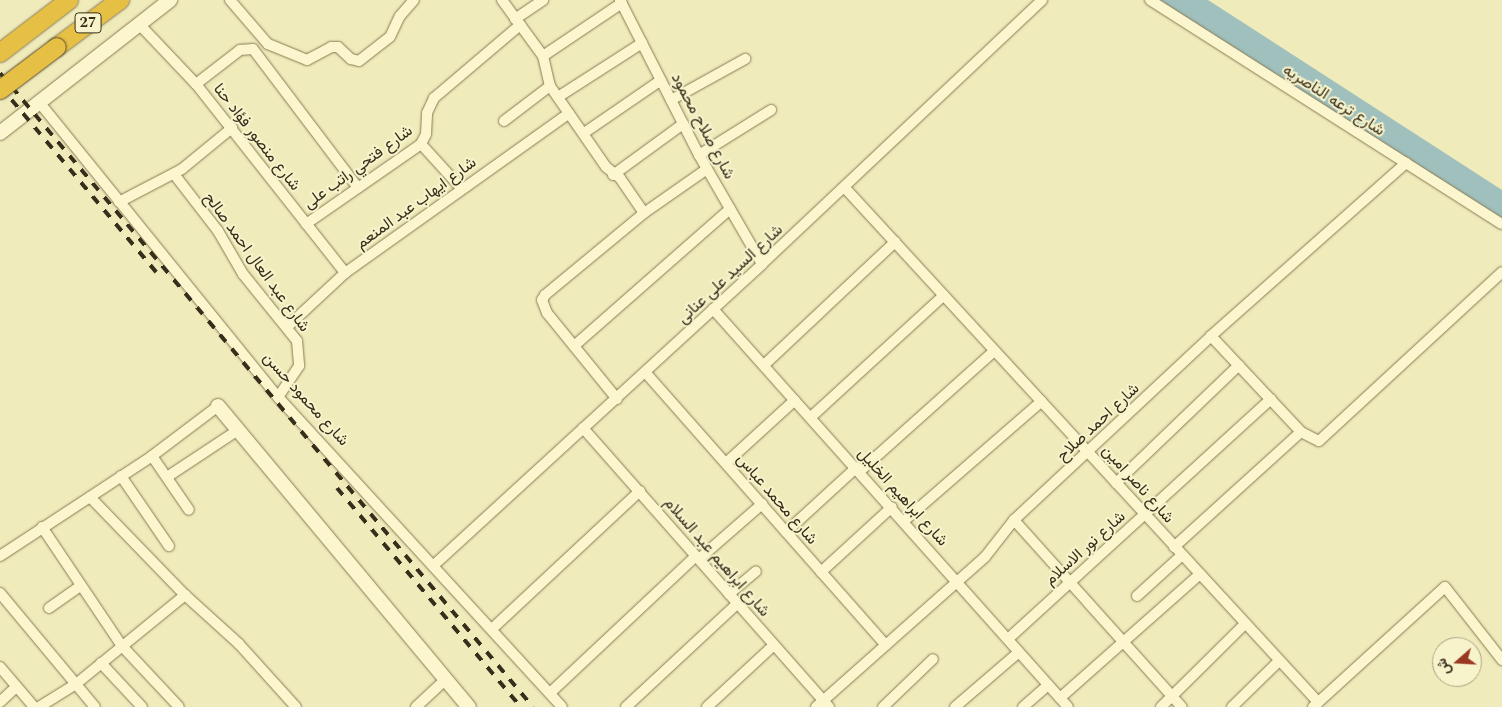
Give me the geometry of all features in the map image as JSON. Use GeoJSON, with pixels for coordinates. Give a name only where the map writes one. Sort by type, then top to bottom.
{"type":"FeatureCollection","features":[{"type":"Feature","properties":{"kind":"highway","name":"27"},"geometry":{"type":"LineString","coordinates":[[0,53],[69,0]]}},
{"type":"Feature","properties":{"kind":"highway","name":"27"},"geometry":{"type":"LineString","coordinates":[[0,90],[120,0]]}},
{"type":"Feature","properties":{"kind":"street"},"geometry":{"type":"LineString","coordinates":[[0,133],[170,0]]}},
{"type":"Feature","properties":{"kind":"street"},"geometry":{"type":"LineString","coordinates":[[230,0],[268,44],[307,60],[335,46],[358,61],[390,37],[400,16],[414,0]]}},
{"type":"Feature","properties":{"kind":"street"},"geometry":{"type":"LineString","coordinates":[[502,0],[543,56],[550,86],[613,175],[620,178],[644,213]]}},
{"type":"Feature","properties":{"kind":"street","name":"شارع فتحي راتب على"},"geometry":{"type":"LineString","coordinates":[[306,224],[421,144],[426,134],[427,113],[434,98],[543,0]]}},
{"type":"Feature","properties":{"kind":"street","name":"شارع السيد على عنانى"},"geometry":{"type":"LineString","coordinates":[[434,565],[617,399],[844,188],[1042,0]]}},
{"type":"Feature","properties":{"kind":"street","name":"شارع ترعه الناصريه"},"geometry":{"type":"LineString","coordinates":[[1150,0],[1502,224]]}},
{"type":"Feature","properties":{"kind":"street"},"geometry":{"type":"LineString","coordinates":[[543,56],[621,2]]}},
{"type":"Feature","properties":{"kind":"street","name":"شارع صلاح محمود"},"geometry":{"type":"LineString","coordinates":[[621,2],[707,169],[762,264]]}},
{"type":"Feature","properties":{"kind":"street","name":"شارع منصور فؤاد حنا"},"geometry":{"type":"LineString","coordinates":[[139,24],[196,84],[345,273]]}},
{"type":"Feature","properties":{"kind":"street"},"geometry":{"type":"LineString","coordinates":[[558,97],[642,43]]}},
{"type":"Feature","properties":{"kind":"street"},"geometry":{"type":"LineString","coordinates":[[196,84],[244,48],[252,48],[358,188]]}},
{"type":"Feature","properties":{"kind":"street"},"geometry":{"type":"LineString","coordinates":[[671,100],[745,59]]}},
{"type":"Feature","properties":{"kind":"street"},"geometry":{"type":"LineString","coordinates":[[584,133],[661,80]]}},
{"type":"Feature","properties":{"kind":"street"},"geometry":{"type":"LineString","coordinates":[[504,121],[550,86]]}},
{"type":"Feature","properties":{"kind":"street","name":"شارع محمود حسن"},"geometry":{"type":"LineString","coordinates":[[39,102],[278,397],[493,628],[562,707]]}},
{"type":"Feature","properties":{"kind":"street"},"geometry":{"type":"LineString","coordinates":[[699,154],[771,110]]}},
{"type":"Feature","properties":{"kind":"street","name":"شارع ايهاب عبد المنعم"},"geometry":{"type":"LineString","coordinates":[[288,326],[345,273],[461,188],[569,113]]}},
{"type":"Feature","properties":{"kind":"street"},"geometry":{"type":"LineString","coordinates":[[613,175],[683,124]]}},
{"type":"Feature","properties":{"kind":"street"},"geometry":{"type":"LineString","coordinates":[[119,202],[174,174],[232,128]]}},
{"type":"Feature","properties":{"kind":"street"},"geometry":{"type":"LineString","coordinates":[[421,144],[461,188]]}},
{"type":"Feature","properties":{"kind":"street","name":"شارع احمد صلاح"},"geometry":{"type":"LineString","coordinates":[[822,705],[958,582],[985,556],[1014,520],[1211,336],[1406,163]]}},
{"type":"Feature","properties":{"kind":"street"},"geometry":{"type":"LineString","coordinates":[[617,399],[544,307],[545,295],[644,213],[707,169]]}},
{"type":"Feature","properties":{"kind":"street","name":"شارع عبد العال احمد صالح"},"geometry":{"type":"LineString","coordinates":[[174,174],[218,231],[243,274],[288,326],[297,341],[300,358],[299,366],[278,397]]}},
{"type":"Feature","properties":{"kind":"street","name":"شارع ناصر امين"},"geometry":{"type":"LineString","coordinates":[[844,188],[1200,574],[1316,704]]}},
{"type":"Feature","properties":{"kind":"street"},"geometry":{"type":"LineString","coordinates":[[574,346],[730,209]]}},
{"type":"Feature","properties":{"kind":"street"},"geometry":{"type":"LineString","coordinates":[[764,365],[895,242]]}},
{"type":"Feature","properties":{"kind":"street"},"geometry":{"type":"LineString","coordinates":[[1211,336],[1301,432],[1315,441],[1326,438],[1502,272]]}},
{"type":"Feature","properties":{"kind":"street"},"geometry":{"type":"LineString","coordinates":[[812,417],[944,295]]}},
{"type":"Feature","properties":{"kind":"street","name":"شارع ابراهيم الخليل"},"geometry":{"type":"LineString","coordinates":[[713,309],[905,520],[1068,707]]}},
{"type":"Feature","properties":{"kind":"street"},"geometry":{"type":"LineString","coordinates":[[786,532],[994,351]]}},
{"type":"Feature","properties":{"kind":"street"},"geometry":{"type":"LineString","coordinates":[[1116,483],[1238,365]]}},
{"type":"Feature","properties":{"kind":"street","name":"شارع محمد عباس"},"geometry":{"type":"LineString","coordinates":[[645,372],[886,646]]}},
{"type":"Feature","properties":{"kind":"street","name":"شارع نور الاسلام"},"geometry":{"type":"LineString","coordinates":[[1008,639],[1271,399]]}},
{"type":"Feature","properties":{"kind":"street"},"geometry":{"type":"LineString","coordinates":[[726,463],[795,400]]}},
{"type":"Feature","properties":{"kind":"street"},"geometry":{"type":"LineString","coordinates":[[905,520],[1042,402]]}},
{"type":"Feature","properties":{"kind":"street"},"geometry":{"type":"LineString","coordinates":[[0,556],[152,456],[218,406],[469,707]]}},
{"type":"Feature","properties":{"kind":"street","name":"شارع ابراهيم عبد السلام"},"geometry":{"type":"LineString","coordinates":[[583,428],[738,603],[822,705]]}},
{"type":"Feature","properties":{"kind":"street"},"geometry":{"type":"LineString","coordinates":[[166,478],[238,430]]}},
{"type":"Feature","properties":{"kind":"street"},"geometry":{"type":"LineString","coordinates":[[1174,547],[1301,432]]}},
{"type":"Feature","properties":{"kind":"street"},"geometry":{"type":"LineString","coordinates":[[152,456],[190,510]]}},
{"type":"Feature","properties":{"kind":"street"},"geometry":{"type":"LineString","coordinates":[[121,476],[169,546]]}},
{"type":"Feature","properties":{"kind":"street"},"geometry":{"type":"LineString","coordinates":[[493,628],[640,491]]}},
{"type":"Feature","properties":{"kind":"street"},"geometry":{"type":"LineString","coordinates":[[90,497],[185,595],[239,644],[296,707]]}},
{"type":"Feature","properties":{"kind":"street"},"geometry":{"type":"LineString","coordinates":[[550,693],[698,558],[762,504]]}},
{"type":"Feature","properties":{"kind":"street"},"geometry":{"type":"LineString","coordinates":[[821,572],[892,506]]}},
{"type":"Feature","properties":{"kind":"street"},"geometry":{"type":"LineString","coordinates":[[1014,520],[1182,707]]}},
{"type":"Feature","properties":{"kind":"street"},"geometry":{"type":"LineString","coordinates":[[42,527],[79,586],[122,646],[179,707]]}},
{"type":"Feature","properties":{"kind":"street"},"geometry":{"type":"LineString","coordinates":[[1137,596],[1182,555]]}},
{"type":"Feature","properties":{"kind":"street"},"geometry":{"type":"LineString","coordinates":[[729,594],[756,571]]}},
{"type":"Feature","properties":{"kind":"street"},"geometry":{"type":"LineString","coordinates":[[1060,698],[1200,574]]}},
{"type":"Feature","properties":{"kind":"street"},"geometry":{"type":"LineString","coordinates":[[49,608],[79,586]]}},
{"type":"Feature","properties":{"kind":"street"},"geometry":{"type":"LineString","coordinates":[[1316,704],[1445,587],[1502,660]]}},
{"type":"Feature","properties":{"kind":"street"},"geometry":{"type":"LineString","coordinates":[[0,593],[95,707]]}},
{"type":"Feature","properties":{"kind":"street"},"geometry":{"type":"LineString","coordinates":[[39,707],[76,684],[185,595]]}},
{"type":"Feature","properties":{"kind":"street"},"geometry":{"type":"LineString","coordinates":[[626,707],[738,603]]}},
{"type":"Feature","properties":{"kind":"street"},"geometry":{"type":"LineString","coordinates":[[1161,707],[1245,624]]}},
{"type":"Feature","properties":{"kind":"street"},"geometry":{"type":"LineString","coordinates":[[707,707],[774,645]]}},
{"type":"Feature","properties":{"kind":"street"},"geometry":{"type":"LineString","coordinates":[[955,707],[1020,652]]}},
{"type":"Feature","properties":{"kind":"street"},"geometry":{"type":"LineString","coordinates":[[883,707],[934,660]]}},
{"type":"Feature","properties":{"kind":"street"},"geometry":{"type":"LineString","coordinates":[[1232,707],[1279,661]]}},
{"type":"Feature","properties":{"kind":"street"},"geometry":{"type":"LineString","coordinates":[[100,663],[142,707]]}},
{"type":"Feature","properties":{"kind":"street"},"geometry":{"type":"LineString","coordinates":[[0,667],[34,707]]}},
{"type":"Feature","properties":{"kind":"street"},"geometry":{"type":"LineString","coordinates":[[416,707],[446,680]]}},
{"type":"Feature","properties":{"kind":"street"},"geometry":{"type":"LineString","coordinates":[[1023,707],[1048,685]]}},
{"type":"Feature","properties":{"kind":"street"},"geometry":{"type":"LineString","coordinates":[[0,702],[16,686]]}},
{"type":"Feature","properties":{"kind":"water"},"geometry":{"type":"Polygon","coordinates":[[[1155,0],[1208,0],[1502,190],[1502,218],[1155,0]]]}},
{"type":"Feature","properties":{"kind":"railway"},"geometry":{"type":"LineString","coordinates":[[0,73],[533,707]]}},
{"type":"Feature","properties":{"kind":"railway"},"geometry":{"type":"LineString","coordinates":[[0,86],[156,272]]}},
{"type":"Feature","properties":{"kind":"railway"},"geometry":{"type":"LineString","coordinates":[[337,488],[521,707]]}}]}
